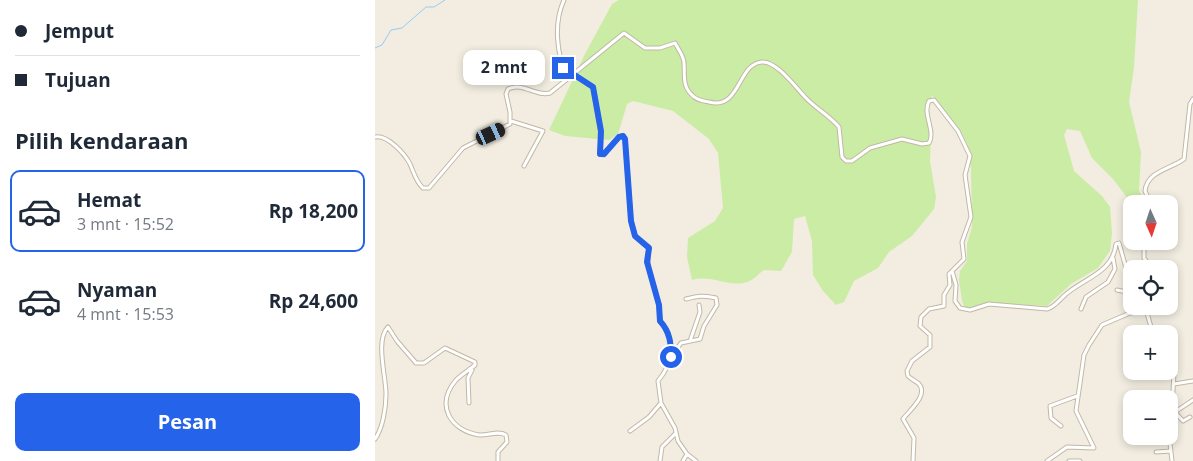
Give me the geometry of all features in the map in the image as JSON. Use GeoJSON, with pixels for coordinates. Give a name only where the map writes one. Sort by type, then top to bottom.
{"type":"FeatureCollection","features":[{"type":"Feature","properties":{"kind":"street"},"geometry":{"type":"LineString","coordinates":[[564,0],[559,10],[558,35],[559,50],[567,78]]}},
{"type":"Feature","properties":{"kind":"street"},"geometry":{"type":"LineString","coordinates":[[511,121],[506,94],[509,89],[519,86],[547,94],[622,34],[626,34],[645,48],[661,48],[674,42],[683,58],[684,79],[691,94],[700,100],[720,104],[728,100],[753,66],[759,62],[768,62],[793,82],[805,97],[837,124],[841,134],[842,158],[850,162],[870,148],[903,139],[921,144],[929,143],[931,136],[926,109],[929,101],[935,100],[958,131],[970,157],[965,175],[971,221],[962,242],[964,259],[952,270],[949,276],[949,287],[944,295],[944,306],[929,309],[921,317],[920,326],[930,334],[930,347],[913,360],[907,370],[907,376],[919,384],[921,389],[915,406],[903,419],[914,438],[913,461]]}},
{"type":"Feature","properties":{"kind":"street"},"geometry":{"type":"LineString","coordinates":[[573,74],[593,87],[601,131],[600,154],[604,154],[619,137],[623,136],[625,139],[631,221],[635,236],[649,248],[648,265],[659,305],[660,321],[666,328],[669,336],[671,357]]}},
{"type":"Feature","properties":{"kind":"street"},"geometry":{"type":"LineString","coordinates":[[1146,195],[1145,192],[1148,182],[1161,171],[1184,158],[1193,99]]}},
{"type":"Feature","properties":{"kind":"street"},"geometry":{"type":"LineString","coordinates":[[375,137],[383,136],[390,141],[409,162],[420,185],[428,189],[440,178],[463,148],[504,128],[511,121]]}},
{"type":"Feature","properties":{"kind":"street"},"geometry":{"type":"LineString","coordinates":[[511,121],[543,131],[524,166]]}},
{"type":"Feature","properties":{"kind":"street"},"geometry":{"type":"LineString","coordinates":[[1081,309],[1086,296],[1108,282],[1115,269],[1113,258],[1116,244],[1119,243],[1124,260]]}},
{"type":"Feature","properties":{"kind":"street"},"geometry":{"type":"LineString","coordinates":[[952,270],[956,285],[955,301],[960,308],[970,310],[989,304],[1047,308],[1053,307],[1065,294],[1103,270],[1113,258]]}},
{"type":"Feature","properties":{"kind":"street"},"geometry":{"type":"LineString","coordinates":[[1117,290],[1123,291]]}},
{"type":"Feature","properties":{"kind":"street"},"geometry":{"type":"LineString","coordinates":[[686,300],[696,295],[716,299],[717,305],[704,326],[701,337],[696,341],[678,345],[667,368],[658,381],[661,404],[681,447],[696,461]]}},
{"type":"Feature","properties":{"kind":"street"},"geometry":{"type":"LineString","coordinates":[[690,341],[699,312],[699,305]]}},
{"type":"Feature","properties":{"kind":"street"},"geometry":{"type":"LineString","coordinates":[[1047,461],[1067,447],[1094,448],[1077,413],[1084,356],[1100,328],[1126,315]]}},
{"type":"Feature","properties":{"kind":"street"},"geometry":{"type":"LineString","coordinates":[[375,440],[384,416],[386,395],[379,352],[381,339],[386,327],[391,328],[397,341],[416,363],[424,363],[439,351],[448,348],[460,356],[475,362],[468,378],[469,403]]}},
{"type":"Feature","properties":{"kind":"street"},"geometry":{"type":"LineString","coordinates":[[473,367],[456,381],[449,394],[447,413],[453,424],[471,433],[486,435],[501,433],[506,435],[507,442],[498,452],[498,461]]}},
{"type":"Feature","properties":{"kind":"street"},"geometry":{"type":"LineString","coordinates":[[1174,380],[1174,390]]}},
{"type":"Feature","properties":{"kind":"street"},"geometry":{"type":"LineString","coordinates":[[1174,384],[1193,381]]}},
{"type":"Feature","properties":{"kind":"street"},"geometry":{"type":"LineString","coordinates":[[1061,426],[1051,418],[1050,406],[1078,396]]}},
{"type":"Feature","properties":{"kind":"street"},"geometry":{"type":"LineString","coordinates":[[1178,409],[1193,400]]}},
{"type":"Feature","properties":{"kind":"street"},"geometry":{"type":"LineString","coordinates":[[630,431],[649,417],[661,404]]}},
{"type":"Feature","properties":{"kind":"street"},"geometry":{"type":"LineString","coordinates":[[1178,415],[1183,421],[1190,417]]}},
{"type":"Feature","properties":{"kind":"street"},"geometry":{"type":"LineString","coordinates":[[661,461],[662,447],[676,433]]}},
{"type":"Feature","properties":{"kind":"street"},"geometry":{"type":"LineString","coordinates":[[1170,445],[1172,461]]}},
{"type":"Feature","properties":{"kind":"street"},"geometry":{"type":"LineString","coordinates":[[1156,452],[1171,451]]}},
{"type":"Feature","properties":{"kind":"street"},"geometry":{"type":"LineString","coordinates":[[683,461],[687,454]]}},
{"type":"Feature","properties":{"kind":"street"},"geometry":{"type":"LineString","coordinates":[[1069,461],[1080,461]]}},
{"type":"Feature","properties":{"kind":"green space"},"geometry":{"type":"Polygon","coordinates":[[[619,0],[1138,0],[1134,67],[1129,102],[1141,152],[1139,191],[1141,195],[1125,195],[1113,179],[1092,158],[1080,131],[1067,129],[1064,135],[1074,171],[1102,196],[1110,207],[1112,233],[1110,251],[1098,268],[1071,284],[1047,306],[994,303],[971,309],[965,308],[959,280],[960,271],[967,261],[967,244],[972,227],[971,168],[968,146],[962,133],[932,95],[927,118],[931,136],[930,161],[936,197],[934,209],[912,236],[889,252],[878,268],[854,281],[844,302],[836,305],[823,291],[813,275],[812,241],[805,216],[794,219],[792,252],[781,271],[764,270],[752,280],[740,283],[706,279],[692,280],[687,257],[688,238],[715,221],[723,208],[718,153],[709,139],[673,111],[633,101],[627,104],[618,134],[609,140],[565,136],[549,130],[584,56],[612,4],[619,0]]]}},
{"type":"Feature","properties":{"kind":"waterway"},"geometry":{"type":"LineString","coordinates":[[375,48],[382,45],[391,30],[402,28],[426,7],[434,7],[445,0]]}},
{"type":"Feature","properties":{"kind":"route"},"geometry":{"type":"LineString","coordinates":[[563,68],[567,78],[573,74],[593,87],[601,131],[600,154],[604,154],[619,137],[623,136],[625,139],[626,162],[630,177],[631,221],[635,236],[647,244],[649,248],[647,261],[659,305],[660,321],[666,328],[671,344],[671,357]]}}]}
